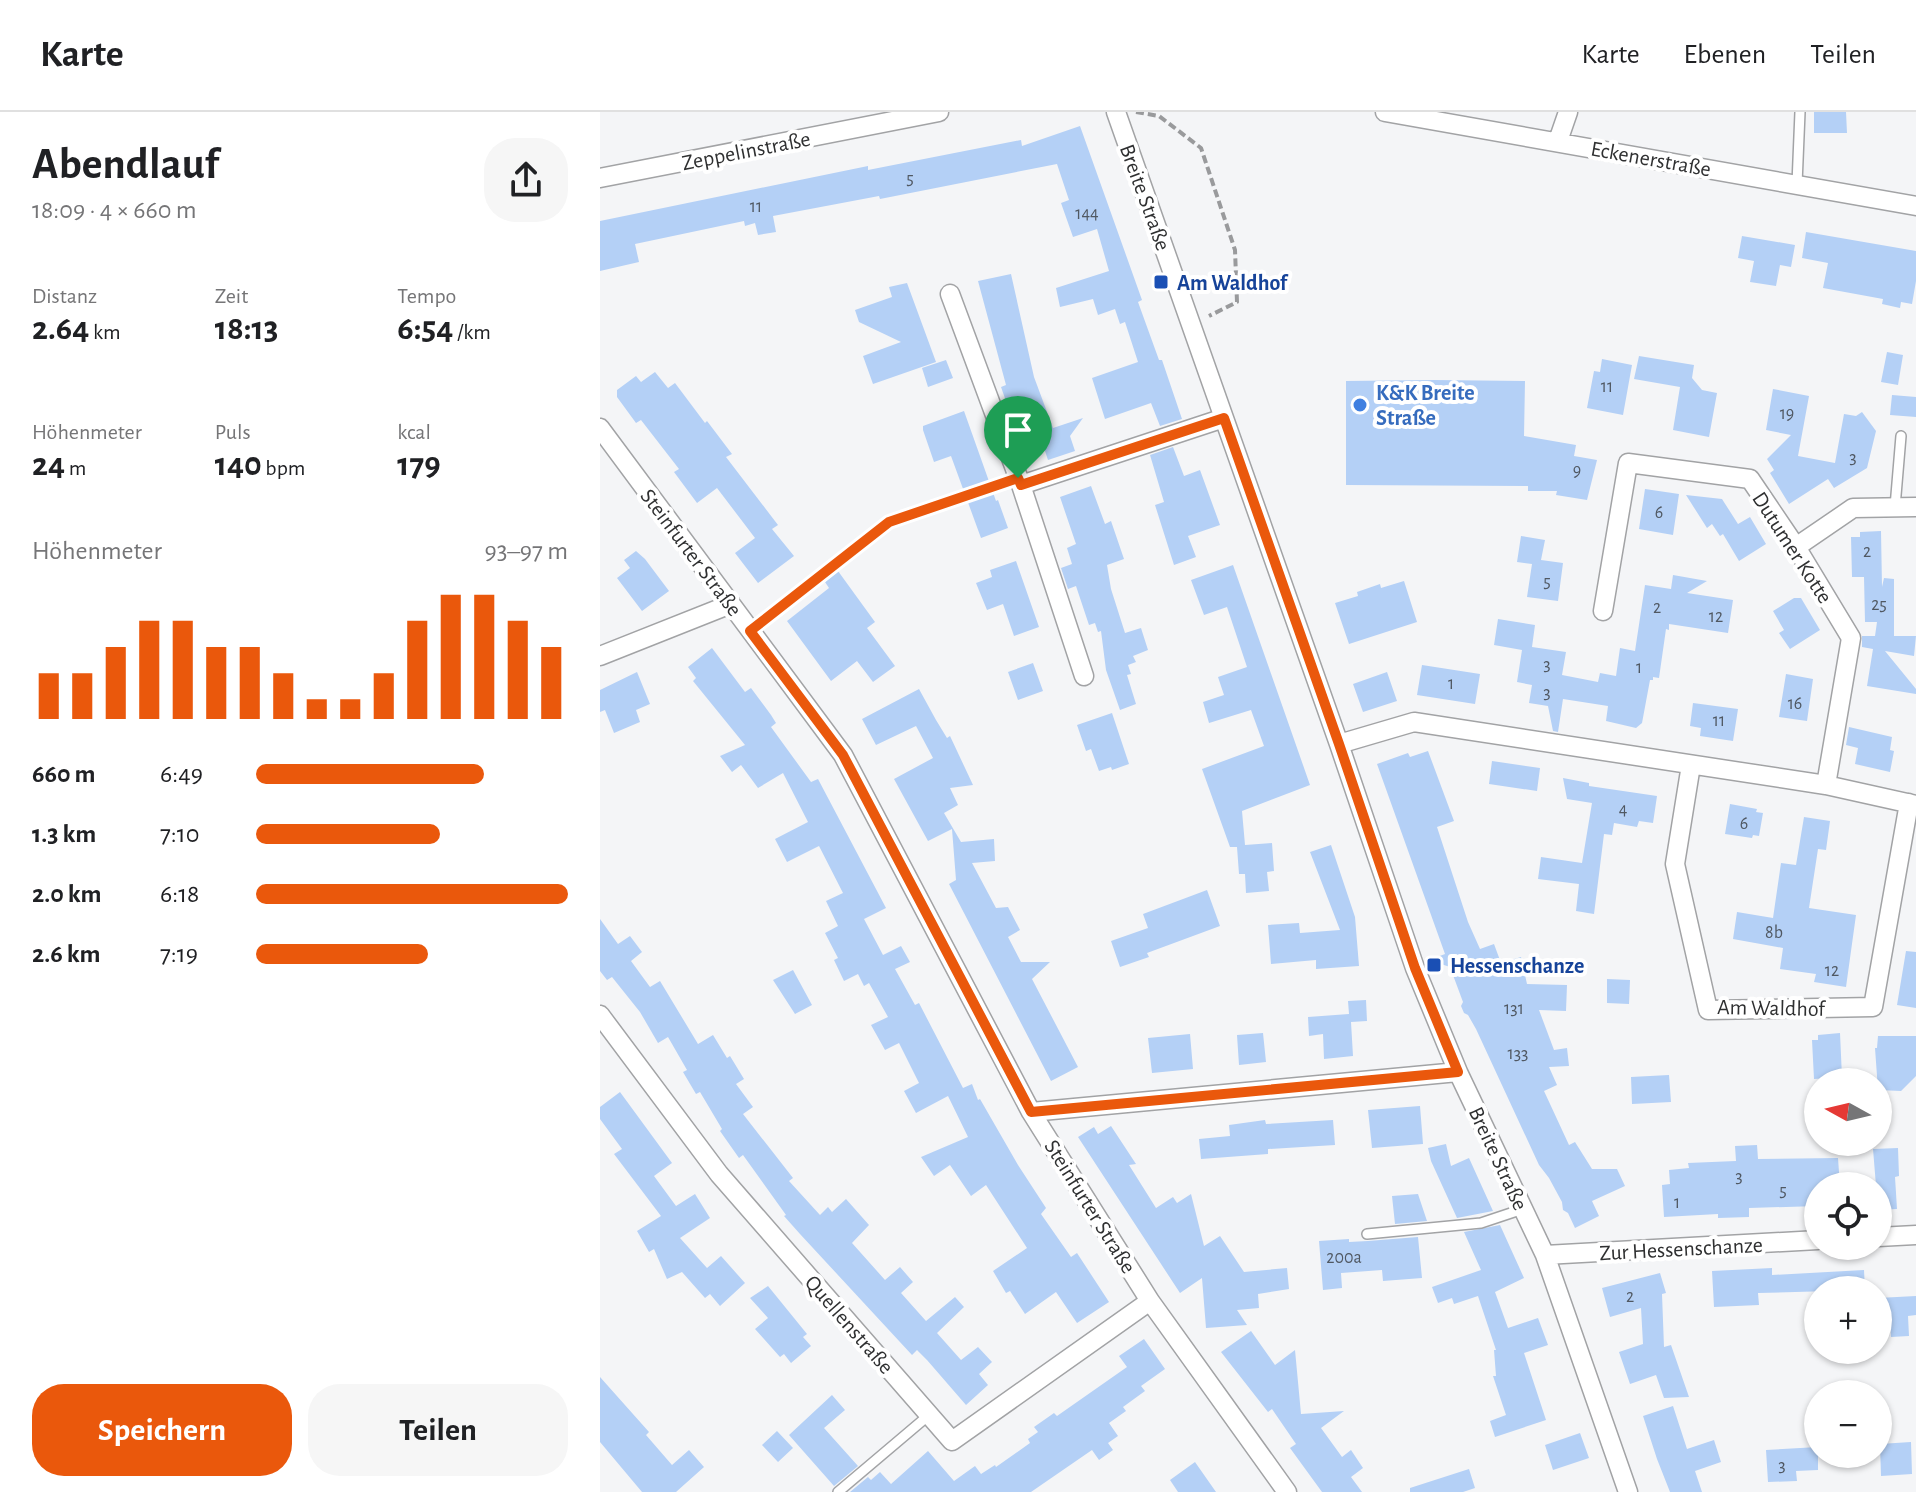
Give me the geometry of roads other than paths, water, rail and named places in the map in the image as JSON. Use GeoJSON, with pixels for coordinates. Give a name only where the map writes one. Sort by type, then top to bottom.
{"type":"FeatureCollection","features":[{"type":"Feature","properties":{"kind":"street","name":"Zeppelinstraße"},"geometry":{"type":"LineString","coordinates":[[600,178],[939,112]]}},
{"type":"Feature","properties":{"kind":"street","name":"Breite Straße"},"geometry":{"type":"LineString","coordinates":[[1116,112],[1415,968],[1458,1072],[1545,1255],[1628,1492]]}},
{"type":"Feature","properties":{"kind":"street","name":"Eckenerstraße"},"geometry":{"type":"LineString","coordinates":[[1385,112],[1916,206]]}},
{"type":"Feature","properties":{"kind":"street"},"geometry":{"type":"LineString","coordinates":[[1558,141],[1568,112]]}},
{"type":"Feature","properties":{"kind":"street"},"geometry":{"type":"LineString","coordinates":[[950,294],[1020,482],[1084,676]]}},
{"type":"Feature","properties":{"kind":"street"},"geometry":{"type":"LineString","coordinates":[[1020,482],[1224,418]]}},
{"type":"Feature","properties":{"kind":"street","name":"Steinfurter Straße"},"geometry":{"type":"LineString","coordinates":[[600,428],[843,755],[1031,1112],[1150,1301],[1287,1492]]}},
{"type":"Feature","properties":{"kind":"street","name":"Dutumer Kotte"},"geometry":{"type":"LineString","coordinates":[[1603,611],[1628,463],[1750,479],[1851,638],[1826,785]]}},
{"type":"Feature","properties":{"kind":"street"},"geometry":{"type":"LineString","coordinates":[[1796,547],[1853,508],[1916,507]]}},
{"type":"Feature","properties":{"kind":"street"},"geometry":{"type":"LineString","coordinates":[[600,656],[731,604]]}},
{"type":"Feature","properties":{"kind":"street","name":"Am Waldhof"},"geometry":{"type":"LineString","coordinates":[[1339,744],[1414,722],[1826,785],[1913,804],[1873,1007],[1708,1010],[1675,864],[1691,765]]}},
{"type":"Feature","properties":{"kind":"street","name":"Quellenstraße"},"geometry":{"type":"LineString","coordinates":[[600,1015],[719,1174],[952,1441],[1150,1301]]}},
{"type":"Feature","properties":{"kind":"street"},"geometry":{"type":"LineString","coordinates":[[1031,1112],[1458,1072]]}},
{"type":"Feature","properties":{"kind":"street"},"geometry":{"type":"LineString","coordinates":[[1892,1236],[1916,1235]]}},
{"type":"Feature","properties":{"kind":"street","name":"Zur Hessenschanze"},"geometry":{"type":"LineString","coordinates":[[1545,1255],[1804,1241]]}},
{"type":"Feature","properties":{"kind":"lane"},"geometry":{"type":"LineString","coordinates":[[1797,184],[1800,112]]}},
{"type":"Feature","properties":{"kind":"lane"},"geometry":{"type":"LineString","coordinates":[[1895,507],[1901,436]]}},
{"type":"Feature","properties":{"kind":"lane"},"geometry":{"type":"LineString","coordinates":[[1367,1234],[1481,1223],[1523,1209]]}},
{"type":"Feature","properties":{"kind":"lane"},"geometry":{"type":"LineString","coordinates":[[838,1492],[929,1415]]}},
{"type":"Feature","properties":{"kind":"place","name":"Am Waldhof"},"geometry":{"type":"Point","coordinates":[1161,282]}},
{"type":"Feature","properties":{"kind":"place","name":"K&K Breite Straße"},"geometry":{"type":"Point","coordinates":[1360,405]}},
{"type":"Feature","properties":{"kind":"place","name":"Hessenschanze"},"geometry":{"type":"Point","coordinates":[1434,965]}}]}
